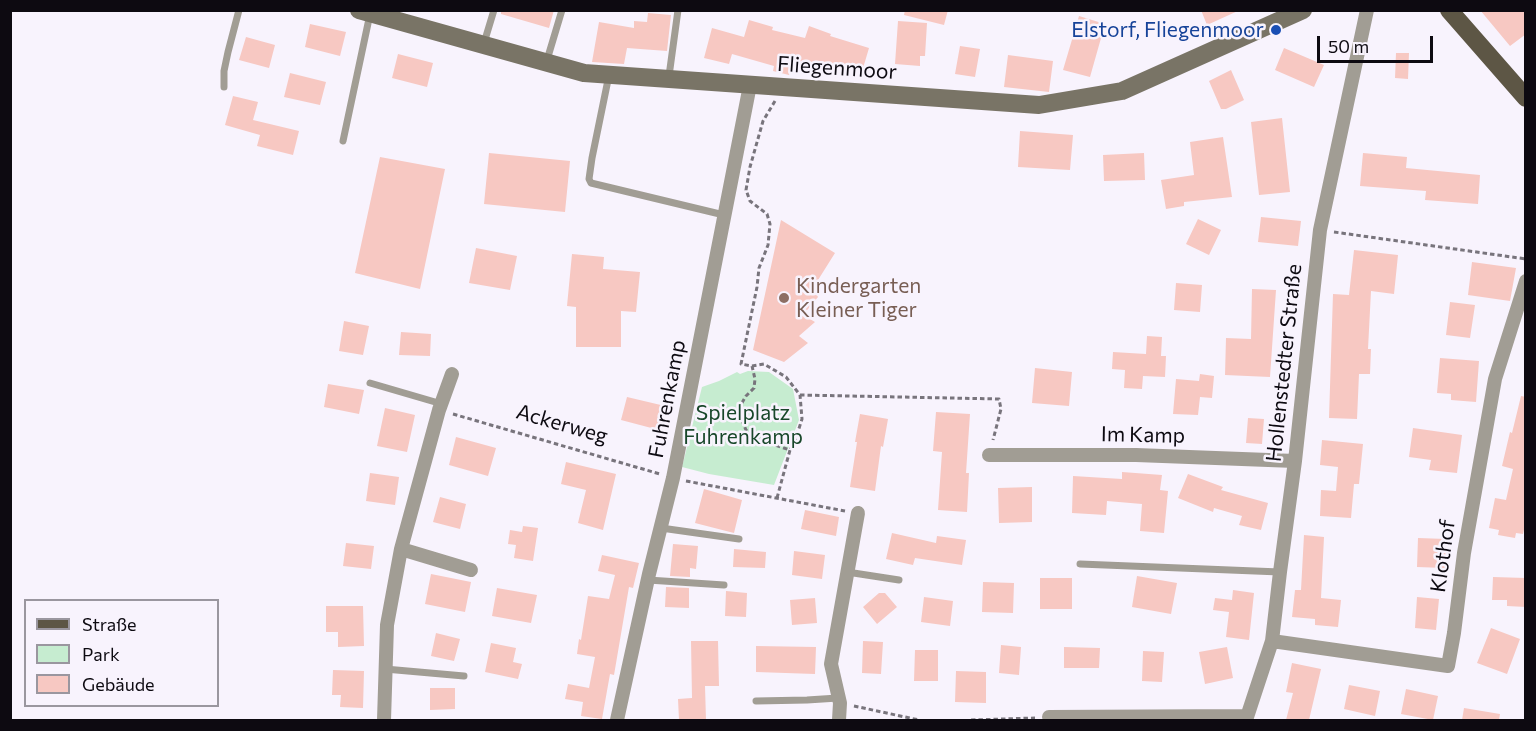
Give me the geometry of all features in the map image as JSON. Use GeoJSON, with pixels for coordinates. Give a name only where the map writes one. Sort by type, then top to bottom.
{"type":"FeatureCollection","features":[{"type":"Feature","properties":{"kind":"main road"},"geometry":{"type":"LineString","coordinates":[[1449,10],[1526,98]]}},
{"type":"Feature","properties":{"kind":"street","name":"Fliegenmoor"},"geometry":{"type":"LineString","coordinates":[[364,12],[584,73],[1039,105],[1122,91],[1303,10]]}},
{"type":"Feature","properties":{"kind":"street","name":"Hollenstedter Straße"},"geometry":{"type":"LineString","coordinates":[[1246,718],[1272,641],[1295,461],[1320,230],[1367,10]]}},
{"type":"Feature","properties":{"kind":"street","name":"Fuhrenkamp"},"geometry":{"type":"LineString","coordinates":[[617,720],[673,478],[750,85]]}},
{"type":"Feature","properties":{"kind":"street","name":"Klothof"},"geometry":{"type":"LineString","coordinates":[[1272,641],[1448,666],[1464,553],[1495,379],[1522,305],[1526,281]]}},
{"type":"Feature","properties":{"kind":"street"},"geometry":{"type":"LineString","coordinates":[[384,720],[387,625],[401,549],[452,374]]}},
{"type":"Feature","properties":{"kind":"street","name":"Im Kamp"},"geometry":{"type":"LineString","coordinates":[[989,455],[1136,455],[1295,461]]}},
{"type":"Feature","properties":{"kind":"street"},"geometry":{"type":"LineString","coordinates":[[839,720],[839,700],[831,664],[858,513]]}},
{"type":"Feature","properties":{"kind":"street"},"geometry":{"type":"LineString","coordinates":[[401,549],[471,570]]}},
{"type":"Feature","properties":{"kind":"street"},"geometry":{"type":"LineString","coordinates":[[1049,717],[1246,718]]}},
{"type":"Feature","properties":{"kind":"lane"},"geometry":{"type":"LineString","coordinates":[[225,87],[228,52],[239,10]]}},
{"type":"Feature","properties":{"kind":"lane"},"geometry":{"type":"LineString","coordinates":[[483,45],[494,10]]}},
{"type":"Feature","properties":{"kind":"lane"},"geometry":{"type":"LineString","coordinates":[[546,63],[562,10]]}},
{"type":"Feature","properties":{"kind":"lane"},"geometry":{"type":"LineString","coordinates":[[668,79],[678,10]]}},
{"type":"Feature","properties":{"kind":"lane"},"geometry":{"type":"LineString","coordinates":[[344,141],[364,12]]}},
{"type":"Feature","properties":{"kind":"lane"},"geometry":{"type":"LineString","coordinates":[[609,75],[592,158],[589,179],[591,183],[724,215]]}},
{"type":"Feature","properties":{"kind":"lane"},"geometry":{"type":"LineString","coordinates":[[370,383],[441,407]]}},
{"type":"Feature","properties":{"kind":"lane"},"geometry":{"type":"LineString","coordinates":[[661,528],[739,539]]}},
{"type":"Feature","properties":{"kind":"lane"},"geometry":{"type":"LineString","coordinates":[[1080,564],[1280,572]]}},
{"type":"Feature","properties":{"kind":"lane"},"geometry":{"type":"LineString","coordinates":[[847,572],[899,580]]}},
{"type":"Feature","properties":{"kind":"lane"},"geometry":{"type":"LineString","coordinates":[[648,580],[724,585]]}},
{"type":"Feature","properties":{"kind":"lane"},"geometry":{"type":"LineString","coordinates":[[385,669],[464,676]]}},
{"type":"Feature","properties":{"kind":"lane"},"geometry":{"type":"LineString","coordinates":[[756,701],[839,700]]}},
{"type":"Feature","properties":{"kind":"path"},"geometry":{"type":"LineString","coordinates":[[777,498],[790,450],[802,419],[800,395],[786,377],[764,364],[752,366],[741,364],[759,268],[768,245],[770,224],[766,214],[750,201],[746,190],[763,121],[782,87]]}},
{"type":"Feature","properties":{"kind":"path"},"geometry":{"type":"LineString","coordinates":[[1320,230],[1526,259]]}},
{"type":"Feature","properties":{"kind":"path"},"geometry":{"type":"LineString","coordinates":[[752,366],[755,379],[754,388],[740,406],[741,418],[746,430],[756,439],[790,450]]}},
{"type":"Feature","properties":{"kind":"path"},"geometry":{"type":"LineString","coordinates":[[800,395],[999,399],[1001,409],[989,455]]}},
{"type":"Feature","properties":{"kind":"path","name":"Ackerweg"},"geometry":{"type":"LineString","coordinates":[[441,407],[673,478],[858,513]]}},
{"type":"Feature","properties":{"kind":"path"},"geometry":{"type":"LineString","coordinates":[[839,700],[919,720]]}},
{"type":"Feature","properties":{"kind":"path"},"geometry":{"type":"LineString","coordinates":[[971,720],[1049,717]]}},
{"type":"Feature","properties":{"kind":"green space","name":"Spielplatz Fuhrenkamp"},"geometry":{"type":"Polygon","coordinates":[[[748,371],[769,372],[793,389],[799,420],[774,485],[682,467],[702,387],[737,372],[740,374],[748,371]]]}},
{"type":"Feature","properties":{"kind":"building"},"geometry":{"type":"Polygon","coordinates":[[[501,10],[554,10],[549,28],[501,14],[501,10]]]}},
{"type":"Feature","properties":{"kind":"building"},"geometry":{"type":"Polygon","coordinates":[[[905,10],[948,10],[944,25],[904,15],[905,10]]]}},
{"type":"Feature","properties":{"kind":"building"},"geometry":{"type":"Polygon","coordinates":[[[1201,10],[1240,10],[1207,25],[1201,10]]]}},
{"type":"Feature","properties":{"kind":"building"},"geometry":{"type":"Polygon","coordinates":[[[1480,10],[1526,10],[1526,34],[1510,46],[1480,10]]]}},
{"type":"Feature","properties":{"kind":"building"},"geometry":{"type":"Polygon","coordinates":[[[648,13],[671,15],[667,51],[627,48],[624,64],[592,62],[599,22],[634,28],[634,21],[647,22],[648,13]]]}},
{"type":"Feature","properties":{"kind":"building"},"geometry":{"type":"Polygon","coordinates":[[[1079,16],[1105,24],[1090,77],[1063,70],[1079,16]]]}},
{"type":"Feature","properties":{"kind":"building"},"geometry":{"type":"Polygon","coordinates":[[[749,20],[773,27],[772,30],[805,38],[809,26],[831,34],[830,36],[869,48],[861,75],[821,64],[819,71],[793,63],[789,75],[773,71],[774,66],[732,54],[729,64],[704,58],[712,28],[744,37],[749,20]]]}},
{"type":"Feature","properties":{"kind":"building"},"geometry":{"type":"Polygon","coordinates":[[[898,21],[927,23],[925,56],[920,56],[920,66],[895,64],[898,21]]]}},
{"type":"Feature","properties":{"kind":"building"},"geometry":{"type":"Polygon","coordinates":[[[310,24],[346,32],[340,56],[305,47],[310,24]]]}},
{"type":"Feature","properties":{"kind":"building"},"geometry":{"type":"Polygon","coordinates":[[[246,37],[275,45],[269,68],[239,60],[246,37]]]}},
{"type":"Feature","properties":{"kind":"building"},"geometry":{"type":"Polygon","coordinates":[[[960,46],[980,49],[975,77],[955,74],[960,46]]]}},
{"type":"Feature","properties":{"kind":"building"},"geometry":{"type":"Polygon","coordinates":[[[1284,48],[1324,65],[1314,87],[1275,70],[1284,48]]]}},
{"type":"Feature","properties":{"kind":"building"},"geometry":{"type":"Polygon","coordinates":[[[1396,53],[1409,53],[1408,79],[1395,78],[1396,53]]]}},
{"type":"Feature","properties":{"kind":"building"},"geometry":{"type":"Polygon","coordinates":[[[398,54],[433,63],[427,87],[392,78],[398,54]]]}},
{"type":"Feature","properties":{"kind":"building"},"geometry":{"type":"Polygon","coordinates":[[[1008,55],[1053,61],[1049,92],[1004,87],[1008,55]]]}},
{"type":"Feature","properties":{"kind":"building"},"geometry":{"type":"Polygon","coordinates":[[[1231,70],[1244,100],[1226,109],[1221,109],[1209,81],[1231,70]]]}},
{"type":"Feature","properties":{"kind":"building"},"geometry":{"type":"Polygon","coordinates":[[[290,73],[326,82],[320,105],[284,97],[290,73]]]}},
{"type":"Feature","properties":{"kind":"building"},"geometry":{"type":"Polygon","coordinates":[[[233,96],[258,102],[253,120],[299,131],[293,155],[257,146],[260,135],[225,125],[233,96]]]}},
{"type":"Feature","properties":{"kind":"building"},"geometry":{"type":"Polygon","coordinates":[[[1282,118],[1290,192],[1259,195],[1251,122],[1282,118]]]}},
{"type":"Feature","properties":{"kind":"building"},"geometry":{"type":"Polygon","coordinates":[[[1020,131],[1073,135],[1070,170],[1018,167],[1020,131]]]}},
{"type":"Feature","properties":{"kind":"building"},"geometry":{"type":"Polygon","coordinates":[[[1223,137],[1232,197],[1184,202],[1184,206],[1166,209],[1161,180],[1194,175],[1190,142],[1223,137]]]}},
{"type":"Feature","properties":{"kind":"building"},"geometry":{"type":"Polygon","coordinates":[[[489,153],[570,161],[565,212],[484,204],[489,153]]]}},
{"type":"Feature","properties":{"kind":"building"},"geometry":{"type":"Polygon","coordinates":[[[1144,153],[1145,180],[1104,181],[1103,155],[1144,153]]]}},
{"type":"Feature","properties":{"kind":"building"},"geometry":{"type":"Polygon","coordinates":[[[1363,153],[1407,157],[1406,168],[1480,175],[1478,204],[1425,200],[1426,191],[1360,186],[1363,153]]]}},
{"type":"Feature","properties":{"kind":"building"},"geometry":{"type":"Polygon","coordinates":[[[380,157],[445,169],[420,289],[355,273],[380,157]]]}},
{"type":"Feature","properties":{"kind":"building"},"geometry":{"type":"Polygon","coordinates":[[[1261,217],[1301,221],[1298,246],[1258,242],[1261,217]]]}},
{"type":"Feature","properties":{"kind":"building"},"geometry":{"type":"Polygon","coordinates":[[[1198,219],[1221,230],[1209,255],[1186,244],[1198,219]]]}},
{"type":"Feature","properties":{"kind":"building"},"geometry":{"type":"Polygon","coordinates":[[[781,220],[835,253],[813,288],[818,297],[803,315],[815,322],[799,336],[808,343],[784,362],[753,350],[781,220]]]}},
{"type":"Feature","properties":{"kind":"building"},"geometry":{"type":"Polygon","coordinates":[[[476,248],[517,256],[510,290],[469,283],[476,248]]]}},
{"type":"Feature","properties":{"kind":"building"},"geometry":{"type":"Polygon","coordinates":[[[1354,250],[1398,255],[1394,294],[1371,291],[1368,349],[1371,349],[1370,374],[1359,374],[1357,419],[1329,418],[1333,294],[1349,295],[1354,250]]]}},
{"type":"Feature","properties":{"kind":"building"},"geometry":{"type":"Polygon","coordinates":[[[572,254],[604,257],[603,269],[640,272],[636,312],[621,311],[621,347],[576,347],[576,307],[567,306],[572,254]]]}},
{"type":"Feature","properties":{"kind":"building"},"geometry":{"type":"Polygon","coordinates":[[[1472,262],[1516,268],[1510,301],[1468,295],[1472,262]]]}},
{"type":"Feature","properties":{"kind":"building"},"geometry":{"type":"Polygon","coordinates":[[[1176,283],[1202,285],[1200,312],[1174,310],[1176,283]]]}},
{"type":"Feature","properties":{"kind":"building"},"geometry":{"type":"Polygon","coordinates":[[[1252,289],[1276,290],[1270,377],[1225,375],[1226,338],[1251,339],[1252,289]]]}},
{"type":"Feature","properties":{"kind":"building"},"geometry":{"type":"Polygon","coordinates":[[[1450,302],[1475,305],[1470,338],[1446,335],[1450,302]]]}},
{"type":"Feature","properties":{"kind":"building"},"geometry":{"type":"Polygon","coordinates":[[[344,321],[369,326],[363,355],[339,351],[344,321]]]}},
{"type":"Feature","properties":{"kind":"building"},"geometry":{"type":"Polygon","coordinates":[[[401,332],[431,334],[430,356],[399,355],[401,332]]]}},
{"type":"Feature","properties":{"kind":"building"},"geometry":{"type":"Polygon","coordinates":[[[1147,336],[1162,337],[1161,356],[1166,356],[1165,377],[1143,376],[1142,389],[1124,388],[1125,370],[1112,369],[1113,352],[1146,354],[1147,336]]]}},
{"type":"Feature","properties":{"kind":"building"},"geometry":{"type":"Polygon","coordinates":[[[1440,358],[1479,361],[1476,402],[1451,400],[1451,394],[1437,393],[1440,358]]]}},
{"type":"Feature","properties":{"kind":"building"},"geometry":{"type":"Polygon","coordinates":[[[1035,368],[1072,372],[1069,406],[1032,403],[1035,368]]]}},
{"type":"Feature","properties":{"kind":"building"},"geometry":{"type":"Polygon","coordinates":[[[1200,374],[1214,376],[1212,398],[1200,397],[1198,415],[1173,414],[1176,379],[1199,381],[1200,374]]]}},
{"type":"Feature","properties":{"kind":"building"},"geometry":{"type":"Polygon","coordinates":[[[328,384],[364,390],[359,414],[324,407],[328,384]]]}},
{"type":"Feature","properties":{"kind":"building"},"geometry":{"type":"Polygon","coordinates":[[[1521,396],[1526,397],[1526,521],[1523,534],[1516,533],[1515,538],[1498,535],[1499,530],[1489,528],[1495,498],[1506,500],[1513,469],[1502,466],[1521,396]]]}},
{"type":"Feature","properties":{"kind":"building"},"geometry":{"type":"Polygon","coordinates":[[[627,397],[665,406],[659,430],[621,420],[627,397]]]}},
{"type":"Feature","properties":{"kind":"building"},"geometry":{"type":"Polygon","coordinates":[[[385,408],[415,415],[407,452],[377,446],[385,408]]]}},
{"type":"Feature","properties":{"kind":"building"},"geometry":{"type":"Polygon","coordinates":[[[936,412],[970,414],[966,473],[969,473],[967,512],[938,510],[942,452],[933,451],[936,412]]]}},
{"type":"Feature","properties":{"kind":"building"},"geometry":{"type":"Polygon","coordinates":[[[860,414],[888,419],[883,447],[881,446],[875,491],[850,487],[860,414]]]}},
{"type":"Feature","properties":{"kind":"building"},"geometry":{"type":"Polygon","coordinates":[[[1248,418],[1264,419],[1262,444],[1246,443],[1248,418]]]}},
{"type":"Feature","properties":{"kind":"building"},"geometry":{"type":"Polygon","coordinates":[[[1413,428],[1462,435],[1457,473],[1429,470],[1431,460],[1409,457],[1413,428]]]}},
{"type":"Feature","properties":{"kind":"building"},"geometry":{"type":"Polygon","coordinates":[[[456,437],[496,448],[488,476],[449,465],[456,437]]]}},
{"type":"Feature","properties":{"kind":"building"},"geometry":{"type":"Polygon","coordinates":[[[1322,440],[1363,444],[1359,484],[1354,484],[1351,518],[1320,516],[1321,490],[1336,491],[1338,467],[1320,465],[1322,440]]]}},
{"type":"Feature","properties":{"kind":"building"},"geometry":{"type":"Polygon","coordinates":[[[566,462],[616,474],[603,530],[578,523],[586,490],[561,484],[566,462]]]}},
{"type":"Feature","properties":{"kind":"building"},"geometry":{"type":"Polygon","coordinates":[[[1122,472],[1162,475],[1160,490],[1168,491],[1164,533],[1140,531],[1142,504],[1107,501],[1106,515],[1072,513],[1073,476],[1122,479],[1122,472]]]}},
{"type":"Feature","properties":{"kind":"building"},"geometry":{"type":"Polygon","coordinates":[[[370,473],[399,477],[395,505],[366,501],[370,473]]]}},
{"type":"Feature","properties":{"kind":"building"},"geometry":{"type":"Polygon","coordinates":[[[1188,474],[1223,487],[1221,490],[1268,503],[1261,530],[1239,525],[1242,516],[1214,508],[1213,512],[1178,498],[1188,474]]]}},
{"type":"Feature","properties":{"kind":"building"},"geometry":{"type":"Polygon","coordinates":[[[1032,487],[1032,522],[999,523],[998,488],[1032,487]]]}},
{"type":"Feature","properties":{"kind":"building"},"geometry":{"type":"Polygon","coordinates":[[[704,489],[742,500],[734,533],[695,523],[704,489]]]}},
{"type":"Feature","properties":{"kind":"building"},"geometry":{"type":"Polygon","coordinates":[[[440,497],[466,504],[460,529],[433,522],[440,497]]]}},
{"type":"Feature","properties":{"kind":"building"},"geometry":{"type":"Polygon","coordinates":[[[805,510],[839,517],[836,536],[801,529],[805,510]]]}},
{"type":"Feature","properties":{"kind":"building"},"geometry":{"type":"Polygon","coordinates":[[[523,526],[538,528],[533,561],[514,558],[516,545],[508,544],[510,530],[522,532],[523,526]]]}},
{"type":"Feature","properties":{"kind":"building"},"geometry":{"type":"Polygon","coordinates":[[[892,533],[936,543],[937,536],[966,540],[962,565],[915,558],[913,565],[886,559],[892,533]]]}},
{"type":"Feature","properties":{"kind":"building"},"geometry":{"type":"Polygon","coordinates":[[[1304,535],[1324,537],[1321,598],[1341,600],[1338,627],[1315,625],[1315,619],[1292,617],[1295,590],[1301,590],[1304,535]]]}},
{"type":"Feature","properties":{"kind":"building"},"geometry":{"type":"Polygon","coordinates":[[[1418,538],[1446,539],[1445,568],[1417,567],[1418,538]]]}},
{"type":"Feature","properties":{"kind":"building"},"geometry":{"type":"Polygon","coordinates":[[[346,543],[374,546],[371,569],[343,566],[346,543]]]}},
{"type":"Feature","properties":{"kind":"building"},"geometry":{"type":"Polygon","coordinates":[[[673,544],[698,546],[696,569],[690,568],[690,577],[670,576],[673,544]]]}},
{"type":"Feature","properties":{"kind":"building"},"geometry":{"type":"Polygon","coordinates":[[[734,549],[766,552],[765,568],[733,567],[734,549]]]}},
{"type":"Feature","properties":{"kind":"building"},"geometry":{"type":"Polygon","coordinates":[[[794,551],[825,555],[822,579],[792,575],[794,551]]]}},
{"type":"Feature","properties":{"kind":"building"},"geometry":{"type":"Polygon","coordinates":[[[602,555],[639,563],[633,588],[629,587],[614,675],[610,674],[602,719],[581,716],[583,702],[565,699],[568,684],[589,688],[595,657],[577,654],[588,596],[609,599],[615,575],[598,571],[602,555]]]}},
{"type":"Feature","properties":{"kind":"building"},"geometry":{"type":"Polygon","coordinates":[[[431,574],[471,582],[465,612],[425,604],[431,574]]]}},
{"type":"Feature","properties":{"kind":"building"},"geometry":{"type":"Polygon","coordinates":[[[1137,576],[1177,583],[1171,614],[1132,607],[1137,576]]]}},
{"type":"Feature","properties":{"kind":"building"},"geometry":{"type":"Polygon","coordinates":[[[1493,577],[1526,578],[1526,607],[1507,606],[1507,600],[1492,600],[1493,577]]]}},
{"type":"Feature","properties":{"kind":"building"},"geometry":{"type":"Polygon","coordinates":[[[1040,578],[1072,578],[1072,609],[1040,609],[1040,578]]]}},
{"type":"Feature","properties":{"kind":"building"},"geometry":{"type":"Polygon","coordinates":[[[983,582],[1014,583],[1013,613],[982,612],[983,582]]]}},
{"type":"Feature","properties":{"kind":"building"},"geometry":{"type":"Polygon","coordinates":[[[666,587],[689,588],[689,608],[665,607],[666,587]]]}},
{"type":"Feature","properties":{"kind":"building"},"geometry":{"type":"Polygon","coordinates":[[[497,588],[537,595],[531,623],[492,616],[497,588]]]}},
{"type":"Feature","properties":{"kind":"building"},"geometry":{"type":"Polygon","coordinates":[[[1233,590],[1254,593],[1249,640],[1226,637],[1229,612],[1213,610],[1215,598],[1232,600],[1233,590]]]}},
{"type":"Feature","properties":{"kind":"building"},"geometry":{"type":"Polygon","coordinates":[[[726,591],[747,593],[746,617],[725,616],[726,591]]]}},
{"type":"Feature","properties":{"kind":"building"},"geometry":{"type":"Polygon","coordinates":[[[879,593],[885,593],[897,607],[877,624],[863,607],[879,593]]]}},
{"type":"Feature","properties":{"kind":"building"},"geometry":{"type":"Polygon","coordinates":[[[924,597],[953,601],[950,626],[921,622],[924,597]]]}},
{"type":"Feature","properties":{"kind":"building"},"geometry":{"type":"Polygon","coordinates":[[[1417,597],[1439,599],[1436,630],[1415,628],[1417,597]]]}},
{"type":"Feature","properties":{"kind":"building"},"geometry":{"type":"Polygon","coordinates":[[[815,598],[817,623],[792,625],[790,600],[815,598]]]}},
{"type":"Feature","properties":{"kind":"building"},"geometry":{"type":"Polygon","coordinates":[[[326,606],[363,606],[364,646],[338,647],[338,632],[326,632],[326,606]]]}},
{"type":"Feature","properties":{"kind":"building"},"geometry":{"type":"Polygon","coordinates":[[[1491,628],[1520,639],[1507,674],[1477,663],[1491,628]]]}},
{"type":"Feature","properties":{"kind":"building"},"geometry":{"type":"Polygon","coordinates":[[[436,633],[460,639],[454,661],[431,656],[436,633]]]}},
{"type":"Feature","properties":{"kind":"building"},"geometry":{"type":"Polygon","coordinates":[[[691,641],[718,641],[719,686],[705,686],[706,720],[679,720],[678,699],[692,698],[691,641]]]}},
{"type":"Feature","properties":{"kind":"building"},"geometry":{"type":"Polygon","coordinates":[[[863,641],[883,642],[881,674],[862,673],[863,641]]]}},
{"type":"Feature","properties":{"kind":"building"},"geometry":{"type":"Polygon","coordinates":[[[491,643],[516,648],[513,662],[522,664],[518,679],[485,672],[491,643]]]}},
{"type":"Feature","properties":{"kind":"building"},"geometry":{"type":"Polygon","coordinates":[[[1001,645],[1021,647],[1019,675],[999,673],[1001,645]]]}},
{"type":"Feature","properties":{"kind":"building"},"geometry":{"type":"Polygon","coordinates":[[[756,646],[816,647],[815,674],[756,672],[756,646]]]}},
{"type":"Feature","properties":{"kind":"building"},"geometry":{"type":"Polygon","coordinates":[[[1064,647],[1100,648],[1099,668],[1064,668],[1064,647]]]}},
{"type":"Feature","properties":{"kind":"building"},"geometry":{"type":"Polygon","coordinates":[[[1227,647],[1233,678],[1205,684],[1199,652],[1227,647]]]}},
{"type":"Feature","properties":{"kind":"building"},"geometry":{"type":"Polygon","coordinates":[[[915,650],[938,650],[938,681],[914,681],[915,650]]]}},
{"type":"Feature","properties":{"kind":"building"},"geometry":{"type":"Polygon","coordinates":[[[1143,651],[1164,652],[1162,682],[1142,681],[1143,651]]]}},
{"type":"Feature","properties":{"kind":"building"},"geometry":{"type":"Polygon","coordinates":[[[1292,663],[1321,669],[1309,720],[1286,720],[1293,693],[1286,692],[1292,663]]]}},
{"type":"Feature","properties":{"kind":"building"},"geometry":{"type":"Polygon","coordinates":[[[333,670],[364,671],[363,708],[340,707],[341,695],[332,695],[333,670]]]}},
{"type":"Feature","properties":{"kind":"building"},"geometry":{"type":"Polygon","coordinates":[[[956,671],[986,672],[986,703],[955,702],[956,671]]]}},
{"type":"Feature","properties":{"kind":"building"},"geometry":{"type":"Polygon","coordinates":[[[1349,685],[1380,691],[1375,716],[1344,709],[1349,685]]]}},
{"type":"Feature","properties":{"kind":"building"},"geometry":{"type":"Polygon","coordinates":[[[430,688],[455,688],[455,709],[430,710],[430,688]]]}},
{"type":"Feature","properties":{"kind":"building"},"geometry":{"type":"Polygon","coordinates":[[[1406,689],[1438,696],[1433,720],[1401,714],[1406,689]]]}},
{"type":"Feature","properties":{"kind":"building"},"geometry":{"type":"Polygon","coordinates":[[[1464,708],[1500,714],[1499,720],[1462,720],[1464,708]]]}},
{"type":"Feature","properties":{"kind":"place","name":"Elstorf, Fliegenmoor"},"geometry":{"type":"Point","coordinates":[1276,30]}},
{"type":"Feature","properties":{"kind":"place","name":"Kindergarten Kleiner Tiger"},"geometry":{"type":"Point","coordinates":[784,298]}}]}
